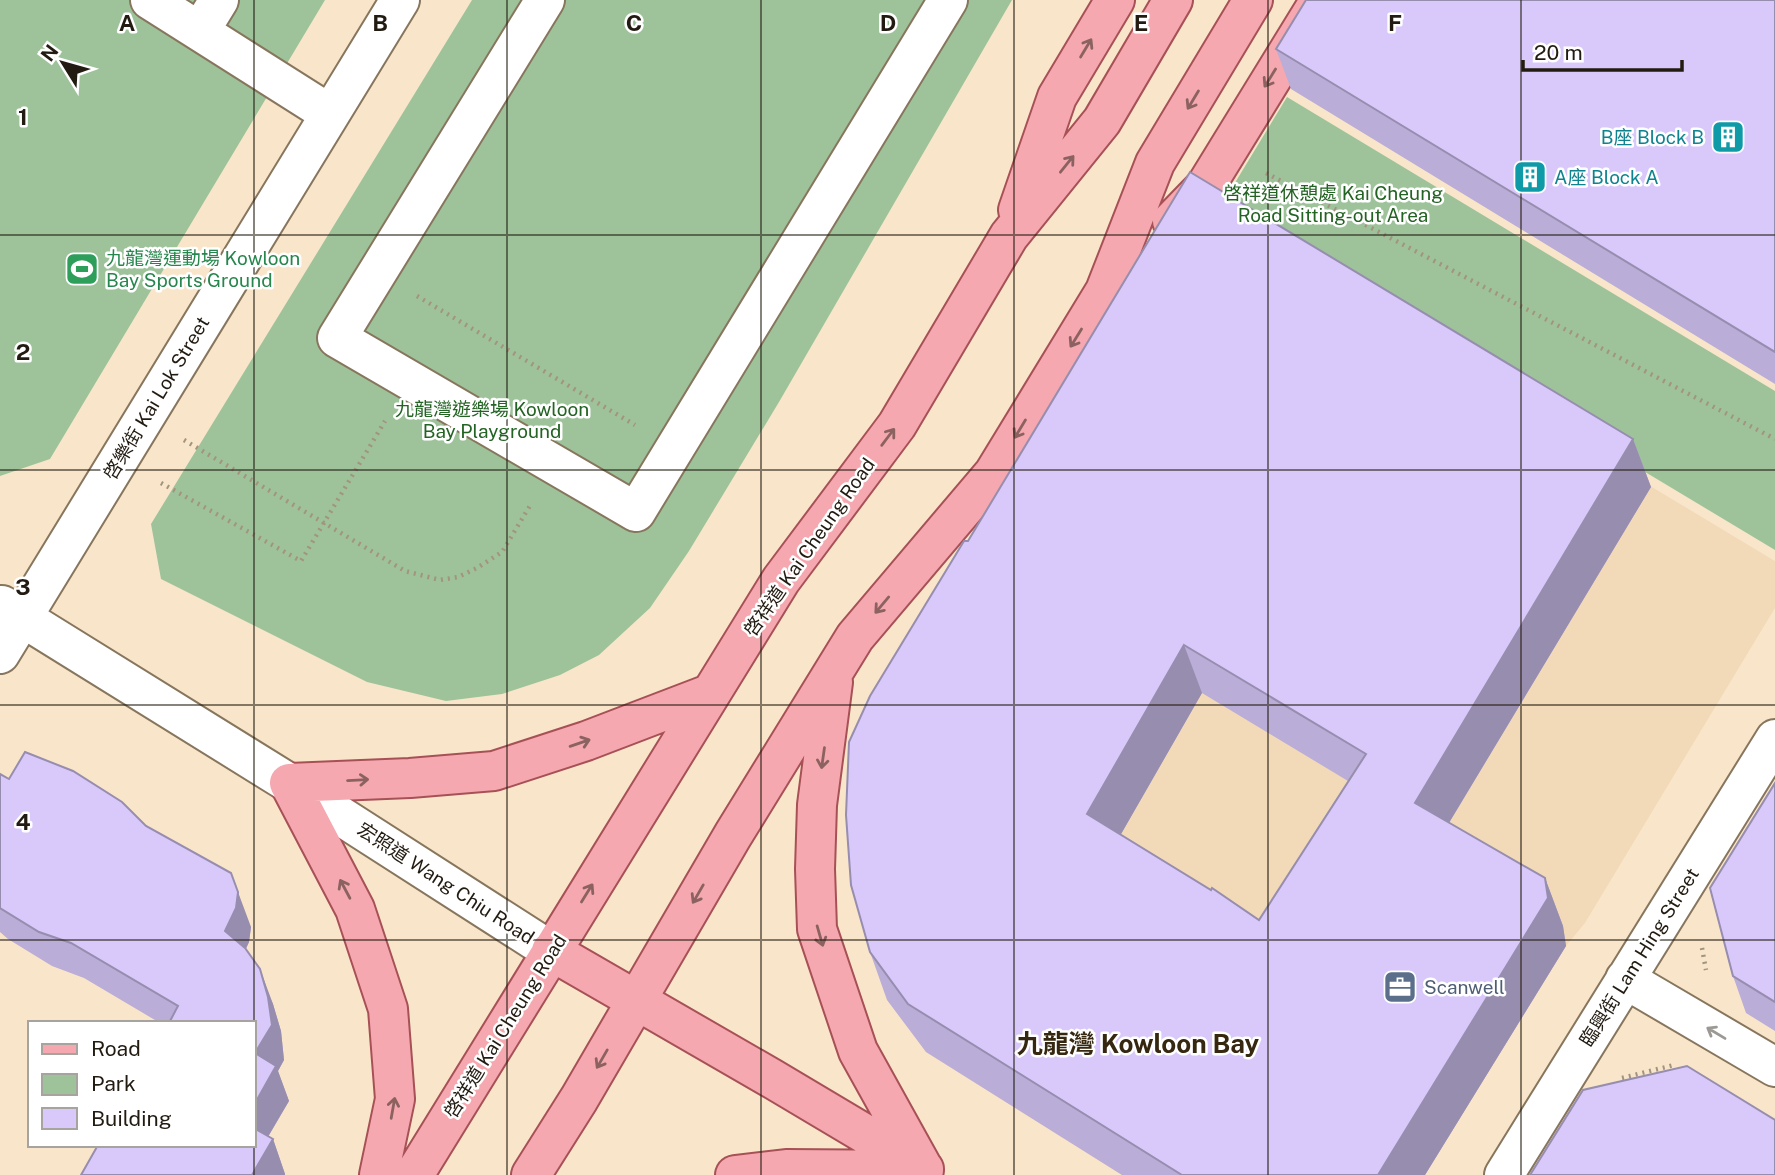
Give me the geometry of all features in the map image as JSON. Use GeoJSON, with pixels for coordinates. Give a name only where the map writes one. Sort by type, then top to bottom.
{"type":"FeatureCollection","features":[{"type":"Feature","properties":{"kind":"main road"},"geometry":{"type":"LineString","coordinates":[[1009,236],[1057,97],[1115,0]]}},
{"type":"Feature","properties":{"kind":"main road","name":"啓祥道 Kai Cheung Road"},"geometry":{"type":"LineString","coordinates":[[414,1175],[781,580],[897,425],[1009,236],[1102,121],[1173,0]]}},
{"type":"Feature","properties":{"kind":"main road"},"geometry":{"type":"LineString","coordinates":[[531,1175],[855,637],[994,473],[1105,291],[1155,163],[1253,0]]}},
{"type":"Feature","properties":{"kind":"main road"},"geometry":{"type":"LineString","coordinates":[[1105,291],[1205,187],[1320,0]]}},
{"type":"Feature","properties":{"kind":"main road"},"geometry":{"type":"LineString","coordinates":[[836,667],[817,805],[817,929],[858,1051],[929,1172]]}},
{"type":"Feature","properties":{"kind":"main road"},"geometry":{"type":"LineString","coordinates":[[379,1175],[395,1099],[388,1009],[355,909],[289,783],[494,771],[586,741],[709,694]]}},
{"type":"Feature","properties":{"kind":"main road","name":"宏照道 Wang Chiu Road"},"geometry":{"type":"LineString","coordinates":[[551,951],[929,1172]]}},
{"type":"Feature","properties":{"kind":"main road"},"geometry":{"type":"LineString","coordinates":[[735,1175],[786,1169],[929,1172]]}},
{"type":"Feature","properties":{"kind":"street"},"geometry":{"type":"LineString","coordinates":[[150,0],[209,15],[330,114]]}},
{"type":"Feature","properties":{"kind":"street","name":"啓樂街 Kai Lok Street"},"geometry":{"type":"LineString","coordinates":[[0,654],[11,611],[330,114],[400,0]]}},
{"type":"Feature","properties":{"kind":"street"},"geometry":{"type":"LineString","coordinates":[[545,0],[337,338],[636,512],[948,0]]}},
{"type":"Feature","properties":{"kind":"street","name":"宏照道 Wang Chiu Road"},"geometry":{"type":"LineString","coordinates":[[11,611],[289,783],[551,951]]}},
{"type":"Feature","properties":{"kind":"street","name":"臨興街 Lam Hing Street"},"geometry":{"type":"LineString","coordinates":[[1504,1175],[1775,738]]}},
{"type":"Feature","properties":{"kind":"street"},"geometry":{"type":"LineString","coordinates":[[1625,979],[1775,1067]]}},
{"type":"Feature","properties":{"kind":"path"},"geometry":{"type":"LineString","coordinates":[[1265,172],[1775,439]]}},
{"type":"Feature","properties":{"kind":"path"},"geometry":{"type":"LineString","coordinates":[[377,272],[674,448]]}},
{"type":"Feature","properties":{"kind":"path"},"geometry":{"type":"LineString","coordinates":[[172,489],[301,561],[389,415]]}},
{"type":"Feature","properties":{"kind":"path"},"geometry":{"type":"LineString","coordinates":[[197,448],[405,571],[440,580],[458,577],[502,552],[534,500]]}},
{"type":"Feature","properties":{"kind":"shaded area"},"geometry":{"type":"Polygon","coordinates":[[[1208,220],[1775,561],[1775,608],[1585,923],[1566,946],[1425,1175],[1122,1175],[926,1052],[888,1000],[1208,220]]]}},
{"type":"Feature","properties":{"kind":"green space","name":"九龍灣運動場 Kowloon Bay Sports Ground"},"geometry":{"type":"Polygon","coordinates":[[[0,0],[325,0],[50,459],[0,476],[0,0]]]}},
{"type":"Feature","properties":{"kind":"green space","name":"九龍灣遊樂場 Kowloon Bay Playground"},"geometry":{"type":"Polygon","coordinates":[[[472,0],[1012,0],[779,402],[689,551],[650,608],[599,655],[560,675],[502,694],[446,701],[367,682],[161,579],[151,524],[472,0]]]}},
{"type":"Feature","properties":{"kind":"green space","name":"啓祥道休憩處 Kai Cheung Road Sitting-out Area"},"geometry":{"type":"Polygon","coordinates":[[[1287,97],[1775,391],[1775,550],[1216,214],[1287,97]]]}},
{"type":"Feature","properties":{"kind":"building"},"geometry":{"type":"Polygon","coordinates":[[[1306,0],[1775,0],[1775,352],[1276,49],[1306,0]]]}},
{"type":"Feature","properties":{"kind":"building"},"geometry":{"type":"Polygon","coordinates":[[[1190,172],[1633,439],[1415,803],[1545,878],[1548,898],[1378,1175],[1182,1175],[908,1004],[870,952],[851,885],[846,815],[849,742],[870,696],[964,541],[968,541],[1190,172]],[[1184,645],[1087,814],[1211,890],[1212,888],[1259,920],[1366,754],[1184,645]]]}},
{"type":"Feature","properties":{"kind":"building"},"geometry":{"type":"Polygon","coordinates":[[[25,752],[73,771],[122,802],[146,826],[231,873],[238,892],[236,908],[225,931],[245,948],[260,969],[272,1025],[256,1051],[256,1021],[170,1021],[178,1006],[71,943],[39,932],[0,908],[0,774],[9,779],[25,752]]]}},
{"type":"Feature","properties":{"kind":"building"},"geometry":{"type":"Polygon","coordinates":[[[1775,783],[1775,1002],[1733,976],[1710,888],[1775,783]]]}},
{"type":"Feature","properties":{"kind":"building"},"geometry":{"type":"Polygon","coordinates":[[[256,1054],[276,1066],[256,1101],[256,1054]]]}},
{"type":"Feature","properties":{"kind":"building"},"geometry":{"type":"Polygon","coordinates":[[[1687,1066],[1775,1120],[1775,1175],[1530,1175],[1583,1090],[1687,1066]]]}},
{"type":"Feature","properties":{"kind":"building"},"geometry":{"type":"Polygon","coordinates":[[[256,1129],[273,1139],[252,1175],[81,1175],[97,1147],[256,1147],[256,1129]]]}},
{"type":"Feature","properties":{"kind":"place","name":"B座 Block B"},"geometry":{"type":"Point","coordinates":[1728,137]}},
{"type":"Feature","properties":{"kind":"place","name":"A座 Block A"},"geometry":{"type":"Point","coordinates":[1530,177]}},
{"type":"Feature","properties":{"kind":"place","name":"九龍灣運動場 Kowloon Bay Sports Ground"},"geometry":{"type":"Point","coordinates":[82,269]}},
{"type":"Feature","properties":{"kind":"place","name":"Scanwell"},"geometry":{"type":"Point","coordinates":[1400,987]}},
{"type":"Feature","properties":{"kind":"district","name":"九龍灣 Kowloon Bay"},"geometry":{"type":"Point","coordinates":[1138,1044]}}]}
